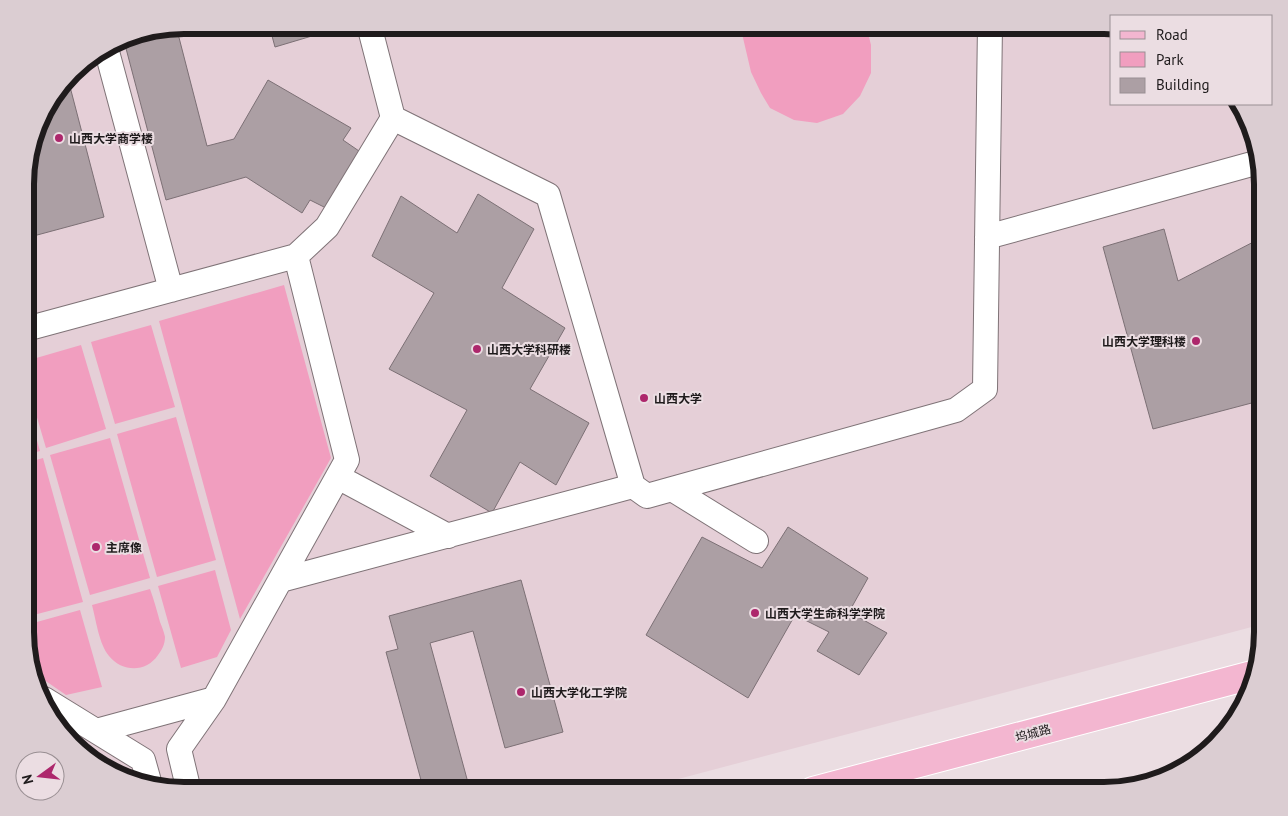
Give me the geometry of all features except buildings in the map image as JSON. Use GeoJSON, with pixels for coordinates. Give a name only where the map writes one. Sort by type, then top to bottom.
{"type":"FeatureCollection","features":[{"type":"Feature","properties":{"kind":"main road","name":"坞城路"},"geometry":{"type":"LineString","coordinates":[[847,782],[1248,675]]}},
{"type":"Feature","properties":{"kind":"lane"},"geometry":{"type":"LineString","coordinates":[[34,327],[296,256],[327,227],[393,118],[371,34]]}},
{"type":"Feature","properties":{"kind":"lane"},"geometry":{"type":"LineString","coordinates":[[393,118],[548,195],[633,486],[647,496],[956,410],[985,389],[990,34]]}},
{"type":"Feature","properties":{"kind":"lane"},"geometry":{"type":"LineString","coordinates":[[108,55],[171,290]]}},
{"type":"Feature","properties":{"kind":"lane"},"geometry":{"type":"LineString","coordinates":[[987,237],[1252,164]]}},
{"type":"Feature","properties":{"kind":"lane"},"geometry":{"type":"LineString","coordinates":[[187,782],[178,749],[214,700],[347,460],[296,256]]}},
{"type":"Feature","properties":{"kind":"lane"},"geometry":{"type":"LineString","coordinates":[[338,477],[448,536]]}},
{"type":"Feature","properties":{"kind":"lane"},"geometry":{"type":"LineString","coordinates":[[281,580],[633,486]]}},
{"type":"Feature","properties":{"kind":"lane"},"geometry":{"type":"LineString","coordinates":[[672,489],[756,541]]}},
{"type":"Feature","properties":{"kind":"lane"},"geometry":{"type":"LineString","coordinates":[[73,733],[214,700]]}},
{"type":"Feature","properties":{"kind":"lane"},"geometry":{"type":"LineString","coordinates":[[52,704],[143,760],[148,777]]}},
{"type":"Feature","properties":{"kind":"shaded area","name":"山西大学"},"geometry":{"type":"Polygon","coordinates":[[[1110,34],[1110,105],[1231,105],[1239,117],[1251,154],[1254,174],[1254,626],[667,782],[183,782],[154,779],[117,767],[92,751],[71,731],[59,716],[49,699],[42,681],[35,652],[34,183],[35,164],[45,126],[59,100],[71,85],[100,59],[117,49],[135,42],[164,35],[1110,34]]]}},
{"type":"Feature","properties":{"kind":"green space"},"geometry":{"type":"Polygon","coordinates":[[[742,34],[868,34],[871,45],[871,73],[860,96],[843,114],[817,123],[794,120],[770,108],[751,72],[742,34]]]}},
{"type":"Feature","properties":{"kind":"green space"},"geometry":{"type":"Polygon","coordinates":[[[284,285],[331,458],[240,619],[159,321],[284,285]]]}},
{"type":"Feature","properties":{"kind":"green space"},"geometry":{"type":"Polygon","coordinates":[[[151,325],[175,407],[115,424],[91,342],[151,325]]]}},
{"type":"Feature","properties":{"kind":"green space"},"geometry":{"type":"Polygon","coordinates":[[[81,345],[106,429],[46,448],[34,407],[34,359],[81,345]]]}},
{"type":"Feature","properties":{"kind":"green space"},"geometry":{"type":"Polygon","coordinates":[[[176,417],[216,560],[157,577],[117,434],[176,417]]]}},
{"type":"Feature","properties":{"kind":"green space"},"geometry":{"type":"Polygon","coordinates":[[[34,430],[40,451],[34,453],[34,430]]]}},
{"type":"Feature","properties":{"kind":"green space"},"geometry":{"type":"Polygon","coordinates":[[[110,438],[150,578],[90,595],[50,455],[110,438]]]}},
{"type":"Feature","properties":{"kind":"green space"},"geometry":{"type":"Polygon","coordinates":[[[43,458],[83,602],[34,615],[34,461],[43,458]]]}},
{"type":"Feature","properties":{"kind":"green space"},"geometry":{"type":"Polygon","coordinates":[[[215,570],[231,630],[217,657],[181,668],[158,586],[215,570]]]}},
{"type":"Feature","properties":{"kind":"green space"},"geometry":{"type":"Polygon","coordinates":[[[150,589],[165,635],[164,644],[158,655],[147,665],[134,668],[120,665],[109,656],[100,639],[92,605],[150,589]]]}},
{"type":"Feature","properties":{"kind":"green space"},"geometry":{"type":"Polygon","coordinates":[[[80,610],[102,687],[66,695],[41,678],[35,652],[34,623],[80,610]]]}},
{"type":"Feature","properties":{"kind":"place","name":"山西大学商学楼"},"geometry":{"type":"Point","coordinates":[59,138]}},
{"type":"Feature","properties":{"kind":"place","name":"山西大学理科楼"},"geometry":{"type":"Point","coordinates":[1196,341]}},
{"type":"Feature","properties":{"kind":"place","name":"山西大学科研楼"},"geometry":{"type":"Point","coordinates":[477,349]}},
{"type":"Feature","properties":{"kind":"place","name":"山西大学"},"geometry":{"type":"Point","coordinates":[644,398]}},
{"type":"Feature","properties":{"kind":"place","name":"主席像"},"geometry":{"type":"Point","coordinates":[96,547]}},
{"type":"Feature","properties":{"kind":"place","name":"山西大学生命科学学院"},"geometry":{"type":"Point","coordinates":[755,613]}},
{"type":"Feature","properties":{"kind":"place","name":"山西大学化工学院"},"geometry":{"type":"Point","coordinates":[521,692]}}]}
